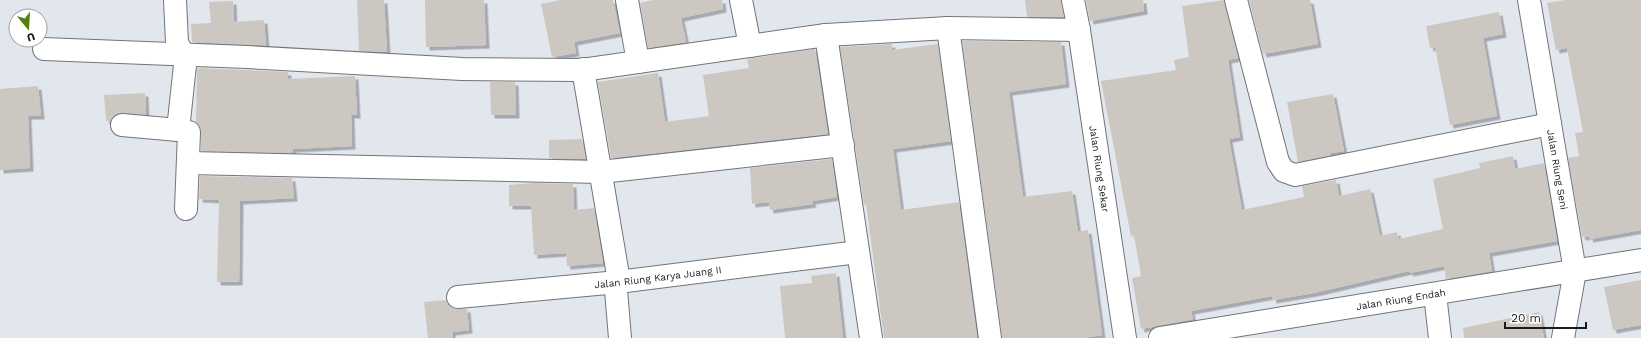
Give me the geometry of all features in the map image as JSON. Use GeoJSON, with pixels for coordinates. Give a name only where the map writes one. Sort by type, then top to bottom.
{"type":"FeatureCollection","features":[{"type":"Feature","properties":{"kind":"street"},"geometry":{"type":"LineString","coordinates":[[175,0],[177,43],[184,55],[185,65],[178,130]]}},
{"type":"Feature","properties":{"kind":"street"},"geometry":{"type":"LineString","coordinates":[[627,0],[638,62]]}},
{"type":"Feature","properties":{"kind":"street"},"geometry":{"type":"LineString","coordinates":[[741,0],[750,46]]}},
{"type":"Feature","properties":{"kind":"street","name":"Jalan Riung Sekar"},"geometry":{"type":"LineString","coordinates":[[1073,0],[1079,30],[1125,338]]}},
{"type":"Feature","properties":{"kind":"street"},"geometry":{"type":"LineString","coordinates":[[1236,0],[1278,162],[1284,171],[1295,174],[1550,124]]}},
{"type":"Feature","properties":{"kind":"street","name":"Jalan Riung Seni"},"geometry":{"type":"LineString","coordinates":[[1529,0],[1575,271],[1563,338]]}},
{"type":"Feature","properties":{"kind":"street"},"geometry":{"type":"LineString","coordinates":[[44,49],[462,69],[583,69],[826,35],[948,28],[1079,30]]}},
{"type":"Feature","properties":{"kind":"street"},"geometry":{"type":"LineString","coordinates":[[948,28],[990,338]]}},
{"type":"Feature","properties":{"kind":"street"},"geometry":{"type":"LineString","coordinates":[[826,35],[871,338]]}},
{"type":"Feature","properties":{"kind":"street"},"geometry":{"type":"LineString","coordinates":[[583,69],[618,275],[616,290],[620,338]]}},
{"type":"Feature","properties":{"kind":"street"},"geometry":{"type":"LineString","coordinates":[[122,125],[189,132],[189,163],[186,209]]}},
{"type":"Feature","properties":{"kind":"street"},"geometry":{"type":"LineString","coordinates":[[189,163],[601,172],[842,145]]}},
{"type":"Feature","properties":{"kind":"street","name":"Jalan Riung Karya Juang II"},"geometry":{"type":"LineString","coordinates":[[458,297],[618,282],[858,252]]}},
{"type":"Feature","properties":{"kind":"street","name":"Jalan Riung Endah"},"geometry":{"type":"LineString","coordinates":[[1160,338],[1261,330],[1435,294],[1641,260]]}},
{"type":"Feature","properties":{"kind":"street"},"geometry":{"type":"LineString","coordinates":[[1435,294],[1440,338]]}},
{"type":"Feature","properties":{"kind":"building"},"geometry":{"type":"Polygon","coordinates":[[[357,0],[384,0],[387,52],[359,51],[357,0]]]}},
{"type":"Feature","properties":{"kind":"building"},"geometry":{"type":"Polygon","coordinates":[[[425,0],[484,0],[486,45],[426,47],[425,0]]]}},
{"type":"Feature","properties":{"kind":"building"},"geometry":{"type":"Polygon","coordinates":[[[560,0],[613,0],[620,33],[574,42],[576,53],[552,57],[541,4],[560,0]]]}},
{"type":"Feature","properties":{"kind":"building"},"geometry":{"type":"Polygon","coordinates":[[[653,0],[722,0],[723,9],[681,18],[686,42],[648,48],[640,3],[653,0]]]}},
{"type":"Feature","properties":{"kind":"building"},"geometry":{"type":"Polygon","coordinates":[[[1025,0],[1061,0],[1064,17],[1027,17],[1025,0]]]}},
{"type":"Feature","properties":{"kind":"building"},"geometry":{"type":"Polygon","coordinates":[[[1086,0],[1143,0],[1144,11],[1090,21],[1086,0]]]}},
{"type":"Feature","properties":{"kind":"building"},"geometry":{"type":"Polygon","coordinates":[[[1224,0],[1238,58],[1228,60],[1240,137],[1229,139],[1242,210],[1304,197],[1302,186],[1336,180],[1339,196],[1370,189],[1380,236],[1397,232],[1399,239],[1443,229],[1433,179],[1480,168],[1479,163],[1513,156],[1515,169],[1544,163],[1557,241],[1489,253],[1492,271],[1446,279],[1444,266],[1410,273],[1409,271],[1314,293],[1273,300],[1272,296],[1191,311],[1193,319],[1141,329],[1132,278],[1141,276],[1134,235],[1131,236],[1101,81],[1176,70],[1174,60],[1189,57],[1182,6],[1224,0]]]}},
{"type":"Feature","properties":{"kind":"building"},"geometry":{"type":"Polygon","coordinates":[[[1249,0],[1310,0],[1318,44],[1263,54],[1249,0]]]}},
{"type":"Feature","properties":{"kind":"building"},"geometry":{"type":"Polygon","coordinates":[[[1565,0],[1641,0],[1641,230],[1590,239],[1589,236],[1582,237],[1568,158],[1579,156],[1575,133],[1583,132],[1567,48],[1556,50],[1547,3],[1565,0]]]}},
{"type":"Feature","properties":{"kind":"building"},"geometry":{"type":"Polygon","coordinates":[[[233,1],[234,22],[264,20],[266,46],[192,42],[191,24],[211,23],[209,2],[233,1]]]}},
{"type":"Feature","properties":{"kind":"building"},"geometry":{"type":"Polygon","coordinates":[[[1499,12],[1503,34],[1483,38],[1497,116],[1450,125],[1435,47],[1430,48],[1426,26],[1499,12]]]}},
{"type":"Feature","properties":{"kind":"building"},"geometry":{"type":"Polygon","coordinates":[[[962,41],[1061,42],[1066,84],[1009,92],[1023,197],[1072,191],[1078,232],[1088,230],[1102,335],[1083,338],[1002,338],[962,41]]]}},
{"type":"Feature","properties":{"kind":"building"},"geometry":{"type":"Polygon","coordinates":[[[892,44],[892,50],[938,44],[951,141],[893,149],[901,210],[959,202],[977,338],[884,338],[866,204],[864,205],[840,47],[892,44]]]}},
{"type":"Feature","properties":{"kind":"building"},"geometry":{"type":"Polygon","coordinates":[[[815,49],[828,134],[611,158],[598,82],[658,73],[665,122],[709,116],[703,75],[749,68],[747,59],[815,49]]]}},
{"type":"Feature","properties":{"kind":"building"},"geometry":{"type":"Polygon","coordinates":[[[197,68],[288,72],[288,79],[355,76],[357,115],[351,115],[352,146],[293,149],[292,153],[201,151],[200,126],[196,122],[197,68]]]}},
{"type":"Feature","properties":{"kind":"building"},"geometry":{"type":"Polygon","coordinates":[[[490,82],[515,82],[516,115],[491,115],[490,82]]]}},
{"type":"Feature","properties":{"kind":"building"},"geometry":{"type":"Polygon","coordinates":[[[38,86],[41,116],[28,116],[30,168],[0,170],[0,89],[38,86]]]}},
{"type":"Feature","properties":{"kind":"building"},"geometry":{"type":"Polygon","coordinates":[[[145,93],[146,115],[123,113],[116,114],[111,121],[106,121],[104,95],[145,93]]]}},
{"type":"Feature","properties":{"kind":"building"},"geometry":{"type":"Polygon","coordinates":[[[1333,94],[1344,151],[1298,162],[1287,102],[1333,94]]]}},
{"type":"Feature","properties":{"kind":"building"},"geometry":{"type":"Polygon","coordinates":[[[582,139],[586,159],[549,158],[549,140],[582,139]]]}},
{"type":"Feature","properties":{"kind":"building"},"geometry":{"type":"Polygon","coordinates":[[[832,159],[837,197],[812,201],[813,204],[770,210],[769,202],[752,204],[750,168],[832,159]]]}},
{"type":"Feature","properties":{"kind":"building"},"geometry":{"type":"Polygon","coordinates":[[[200,176],[292,178],[294,198],[240,201],[239,282],[217,282],[219,200],[199,199],[200,176]]]}},
{"type":"Feature","properties":{"kind":"building"},"geometry":{"type":"Polygon","coordinates":[[[533,183],[573,184],[574,210],[594,208],[603,263],[567,266],[566,253],[534,255],[531,206],[509,206],[509,185],[533,183]]]}},
{"type":"Feature","properties":{"kind":"building"},"geometry":{"type":"Polygon","coordinates":[[[836,273],[843,338],[785,338],[780,286],[812,283],[811,276],[836,273]]]}},
{"type":"Feature","properties":{"kind":"building"},"geometry":{"type":"Polygon","coordinates":[[[1641,280],[1641,325],[1613,330],[1604,287],[1641,280]]]}},
{"type":"Feature","properties":{"kind":"building"},"geometry":{"type":"Polygon","coordinates":[[[446,300],[448,305],[453,308],[467,309],[469,330],[452,332],[453,338],[428,338],[424,302],[446,300]]]}},
{"type":"Feature","properties":{"kind":"building"},"geometry":{"type":"Polygon","coordinates":[[[1539,312],[1544,338],[1464,338],[1463,328],[1539,312]]]}}]}
